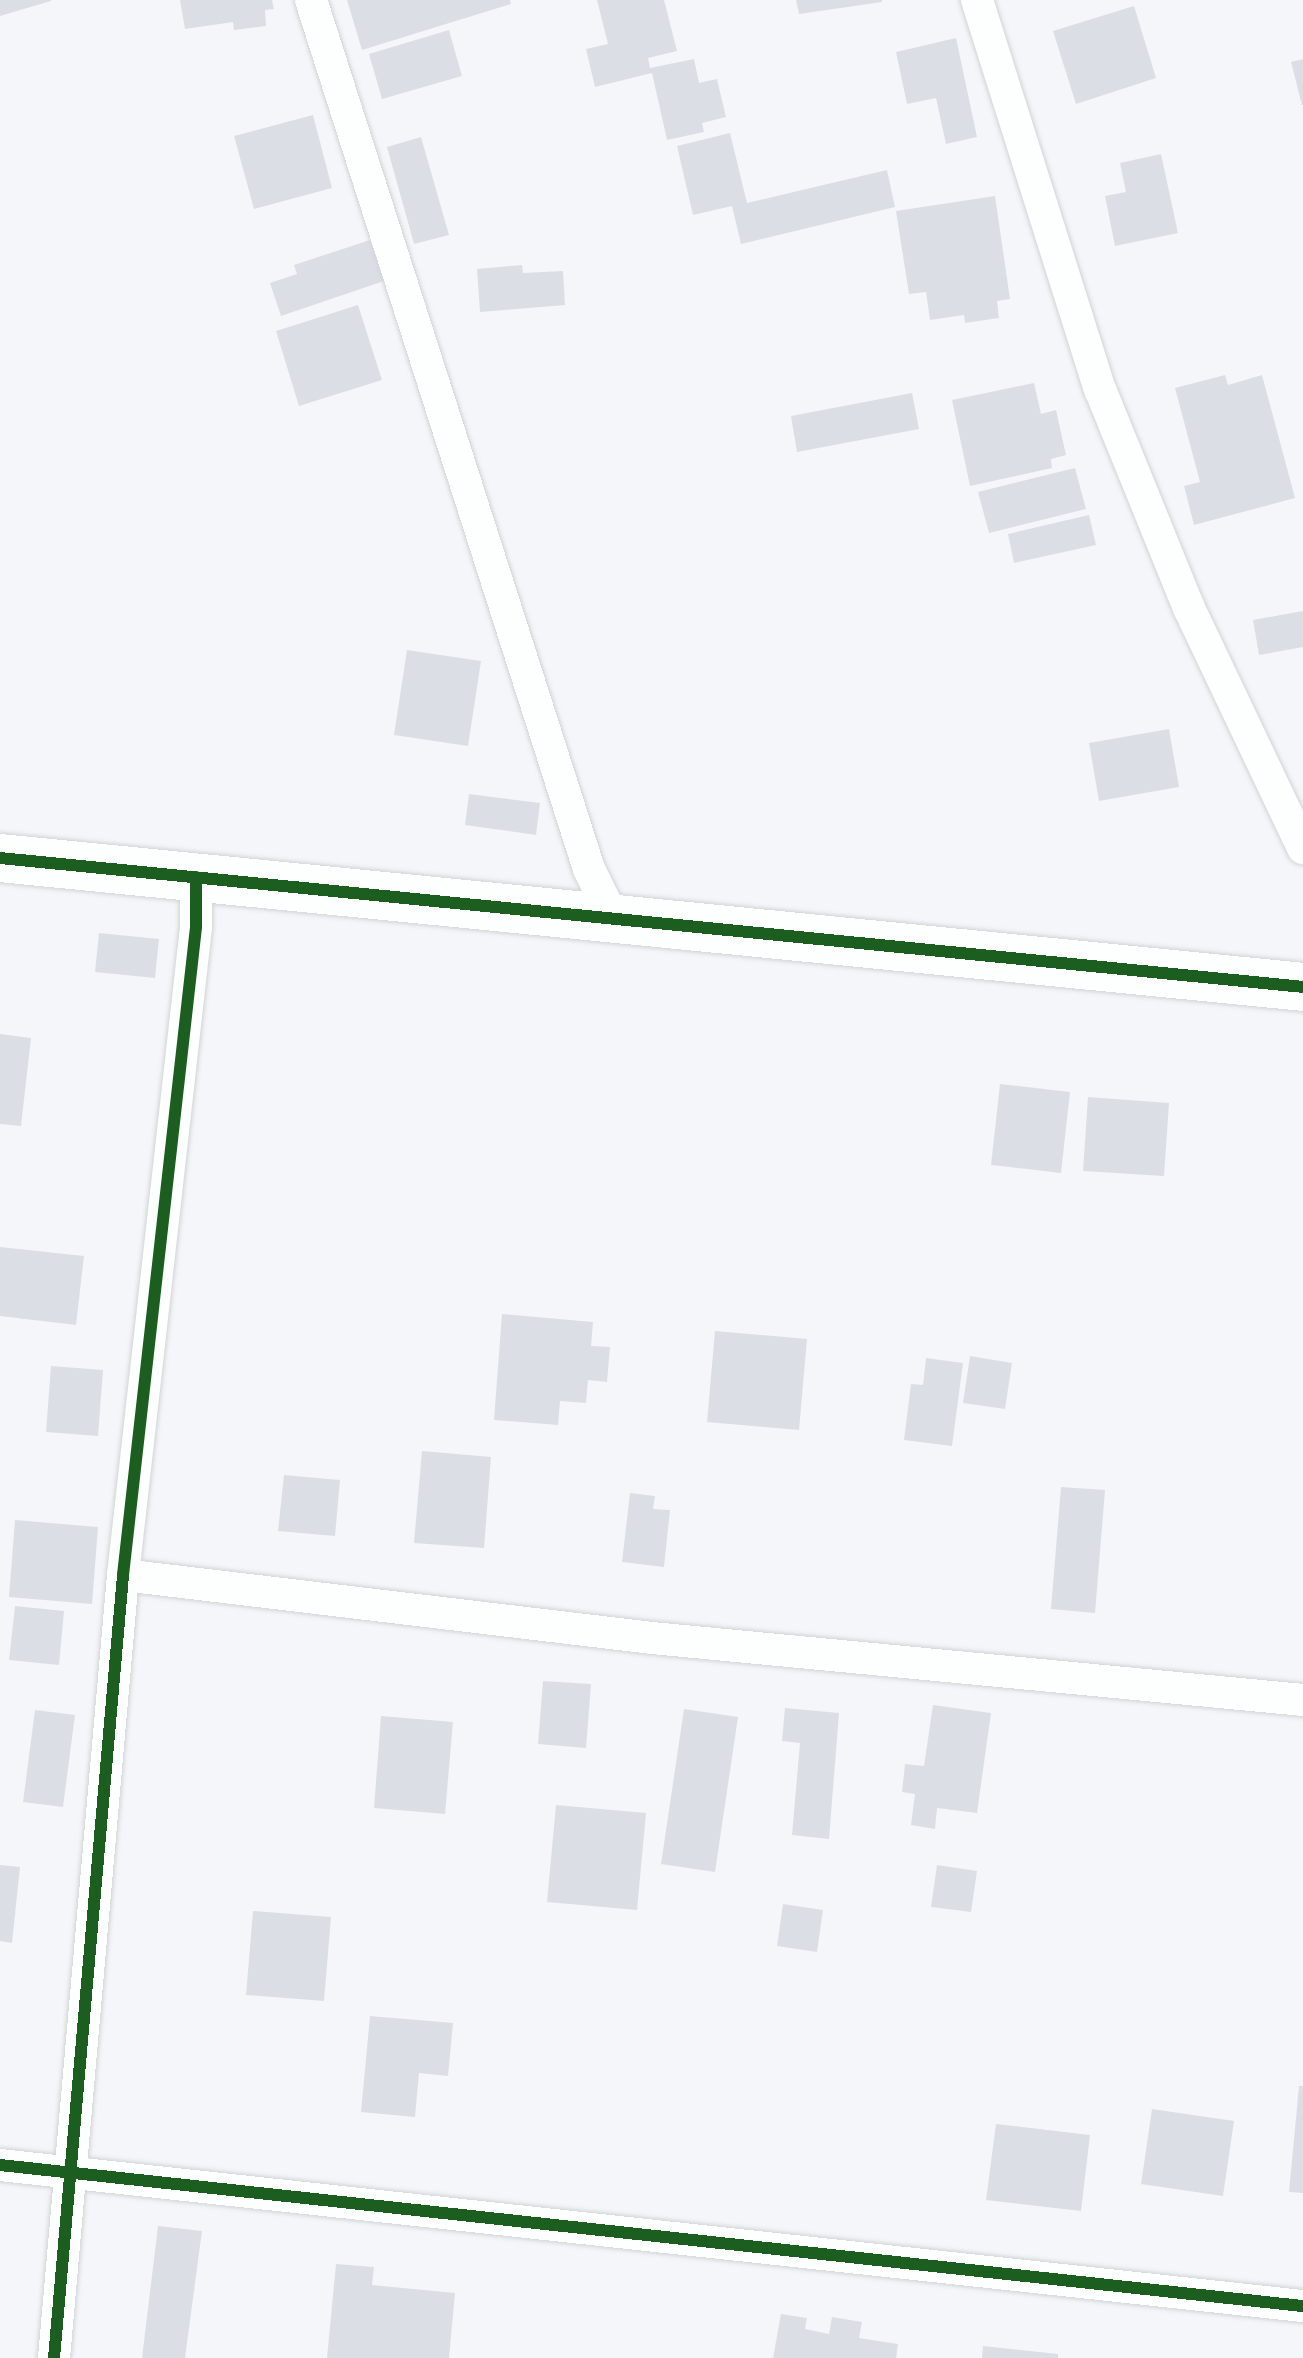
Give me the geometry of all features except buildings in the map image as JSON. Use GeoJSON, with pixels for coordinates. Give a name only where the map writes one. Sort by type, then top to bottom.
{"type":"FeatureCollection","features":[{"type":"Feature","properties":{"kind":"street"},"geometry":{"type":"LineString","coordinates":[[311,0],[589,869],[614,922]]}},
{"type":"Feature","properties":{"kind":"street"},"geometry":{"type":"LineString","coordinates":[[977,0],[1100,389],[1190,608],[1303,848]]}},
{"type":"Feature","properties":{"kind":"street"},"geometry":{"type":"LineString","coordinates":[[0,858],[614,922],[1303,987]]}},
{"type":"Feature","properties":{"kind":"street"},"geometry":{"type":"LineString","coordinates":[[54,2358],[122,1575],[196,927],[196,877]]}},
{"type":"Feature","properties":{"kind":"street"},"geometry":{"type":"LineString","coordinates":[[122,1575],[652,1638],[1303,1700]]}},
{"type":"Feature","properties":{"kind":"street"},"geometry":{"type":"LineString","coordinates":[[0,2165],[1303,2306]]}},
{"type":"Feature","properties":{"kind":"cycle path"},"geometry":{"type":"LineString","coordinates":[[0,858],[1303,987]]}},
{"type":"Feature","properties":{"kind":"cycle path"},"geometry":{"type":"LineString","coordinates":[[54,2358],[123,1575],[196,927],[196,877]]}},
{"type":"Feature","properties":{"kind":"cycle path"},"geometry":{"type":"LineString","coordinates":[[0,2165],[1303,2306]]}}]}
